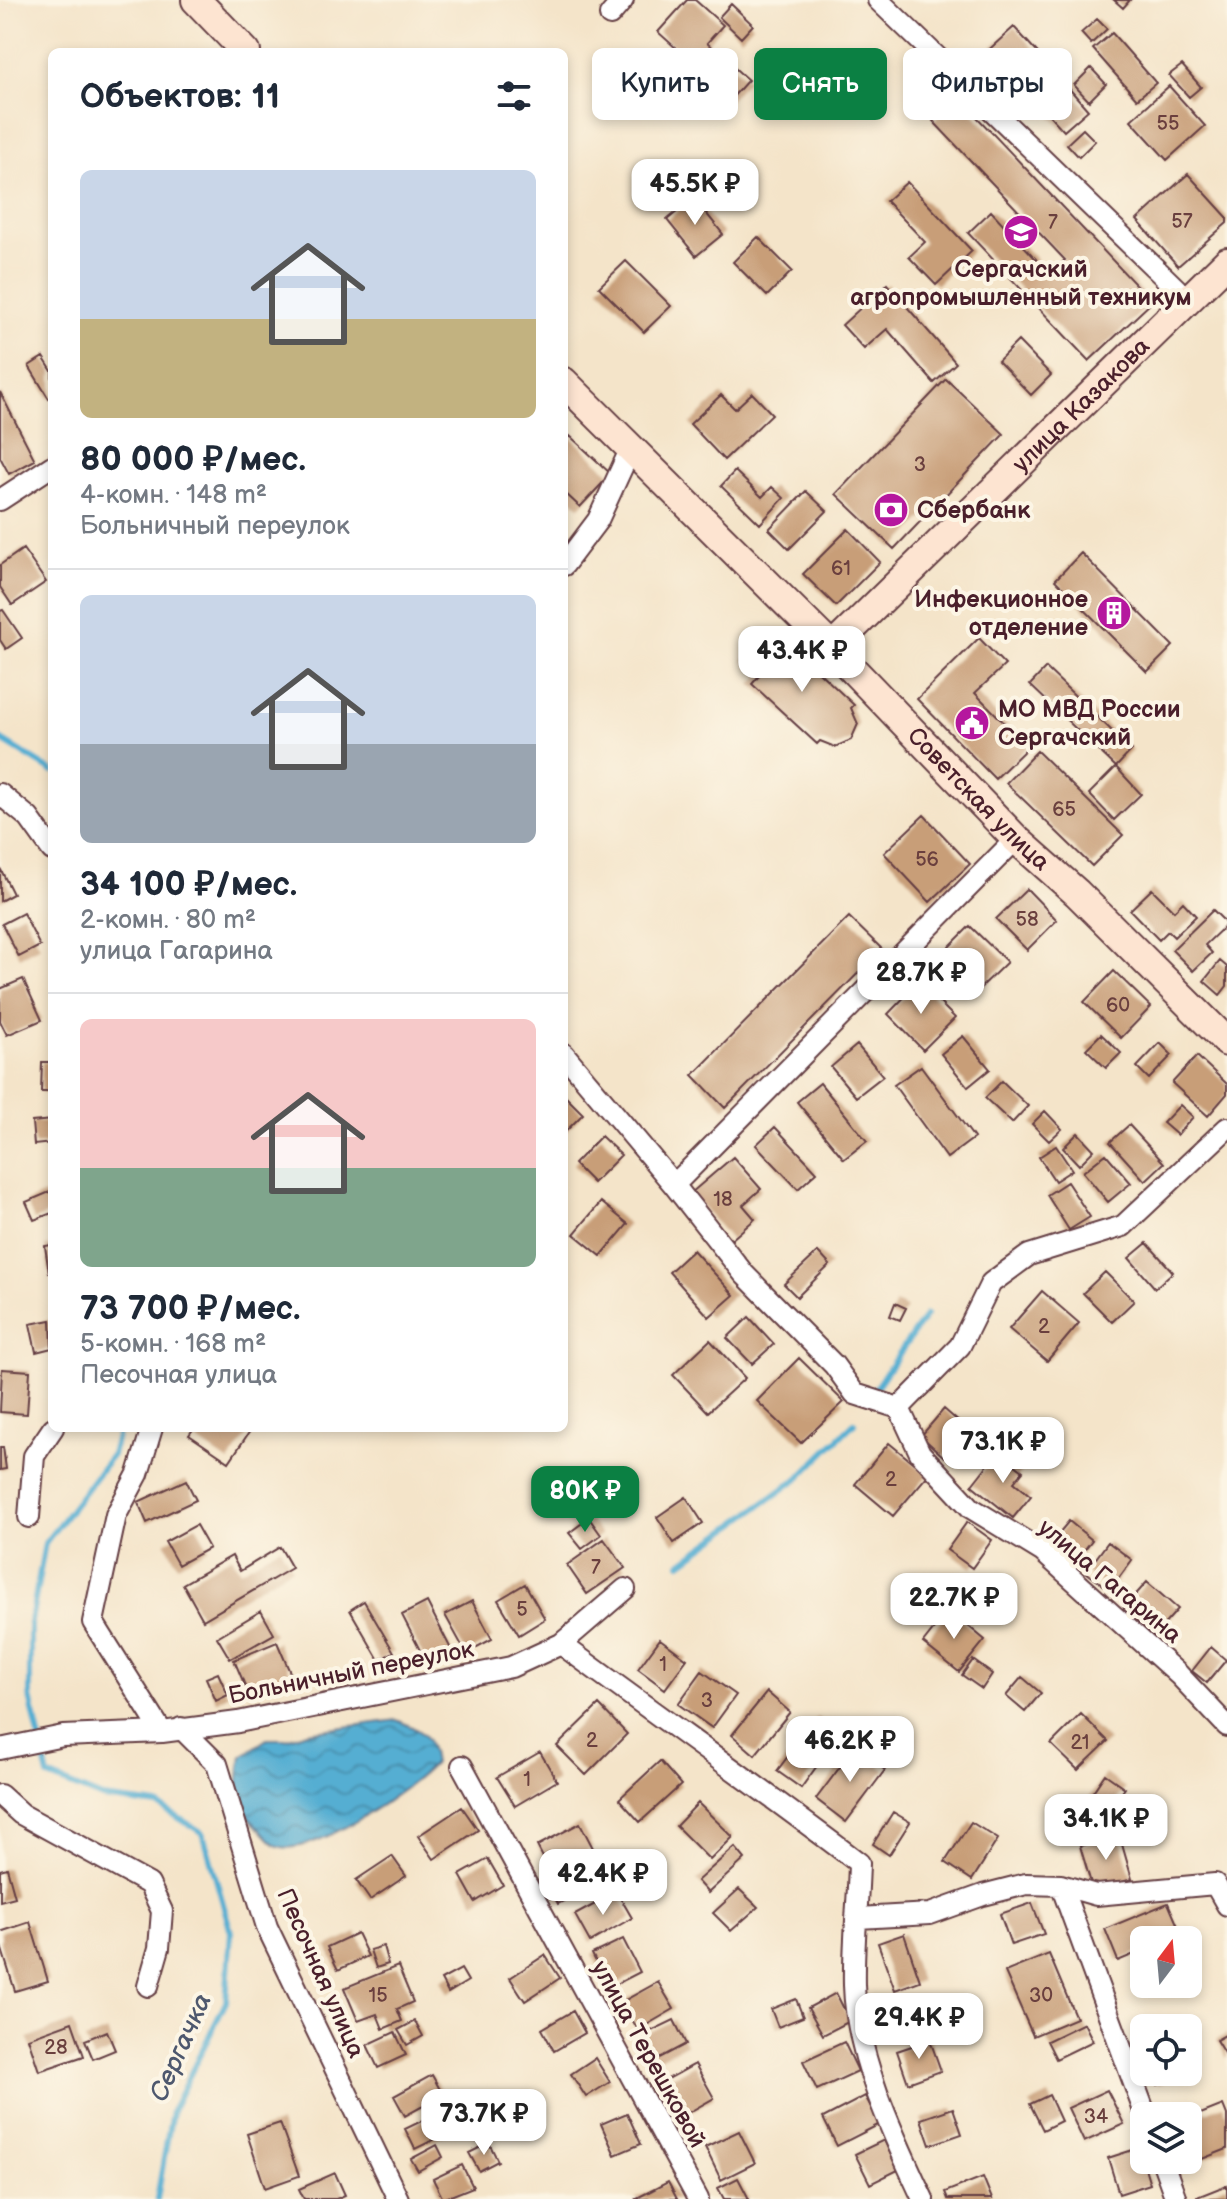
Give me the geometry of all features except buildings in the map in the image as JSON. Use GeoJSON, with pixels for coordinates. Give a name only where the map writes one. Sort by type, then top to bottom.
{"type":"FeatureCollection","features":[{"type":"Feature","properties":{"kind":"main road"},"geometry":{"type":"LineString","coordinates":[[196,0],[242,48]]}},
{"type":"Feature","properties":{"kind":"main road","name":"улица Казакова"},"geometry":{"type":"LineString","coordinates":[[832,648],[1227,262]]}},
{"type":"Feature","properties":{"kind":"main road","name":"Советская улица"},"geometry":{"type":"LineString","coordinates":[[568,386],[832,648],[1016,839],[1077,893],[1227,1042]]}},
{"type":"Feature","properties":{"kind":"street"},"geometry":{"type":"LineString","coordinates":[[878,0],[1188,300]]}},
{"type":"Feature","properties":{"kind":"street"},"geometry":{"type":"LineString","coordinates":[[568,560],[598,520],[631,448]]}},
{"type":"Feature","properties":{"kind":"street"},"geometry":{"type":"LineString","coordinates":[[0,500],[48,469]]}},
{"type":"Feature","properties":{"kind":"street"},"geometry":{"type":"LineString","coordinates":[[0,794],[29,818],[48,844]]}},
{"type":"Feature","properties":{"kind":"street"},"geometry":{"type":"LineString","coordinates":[[674,1185],[1016,839]]}},
{"type":"Feature","properties":{"kind":"street"},"geometry":{"type":"LineString","coordinates":[[568,1059],[744,1274],[834,1365],[855,1394],[899,1408],[960,1346],[991,1283],[1029,1255],[1123,1226],[1227,1128]]}},
{"type":"Feature","properties":{"kind":"street","name":"улица Гагарина"},"geometry":{"type":"LineString","coordinates":[[899,1408],[920,1453],[971,1508],[1043,1552],[1179,1675],[1227,1726]]}},
{"type":"Feature","properties":{"kind":"street"},"geometry":{"type":"LineString","coordinates":[[29,1517],[34,1456],[50,1432]]}},
{"type":"Feature","properties":{"kind":"street","name":"Песочная улица"},"geometry":{"type":"LineString","coordinates":[[151,1432],[138,1474],[116,1515],[93,1622],[171,1730],[217,1764],[267,1927],[398,2199]]}},
{"type":"Feature","properties":{"kind":"street","name":"Больничный переулок"},"geometry":{"type":"LineString","coordinates":[[0,1749],[63,1736],[171,1730],[238,1722],[511,1667],[561,1644],[625,1589]]}},
{"type":"Feature","properties":{"kind":"street"},"geometry":{"type":"LineString","coordinates":[[561,1644],[859,1863],[854,1986],[862,2042],[895,2141],[923,2199]]}},
{"type":"Feature","properties":{"kind":"street","name":"улица Терешковой"},"geometry":{"type":"LineString","coordinates":[[462,1766],[698,2199]]}},
{"type":"Feature","properties":{"kind":"street"},"geometry":{"type":"LineString","coordinates":[[0,1795],[21,1814],[149,1884],[162,1911],[159,1948],[148,1986]]}},
{"type":"Feature","properties":{"kind":"street"},"geometry":{"type":"LineString","coordinates":[[858,1918],[930,1914],[1026,1884],[1061,1885],[1096,1895],[1215,1884],[1227,1905]]}},
{"type":"Feature","properties":{"kind":"street"},"geometry":{"type":"LineString","coordinates":[[1061,1885],[1141,2102]]}},
{"type":"Feature","properties":{"kind":"street"},"geometry":{"type":"LineString","coordinates":[[1167,2174],[1176,2199]]}},
{"type":"Feature","properties":{"kind":"water"},"geometry":{"type":"Polygon","coordinates":[[[397,1720],[424,1735],[434,1763],[384,1804],[360,1819],[313,1842],[293,1847],[273,1843],[245,1812],[238,1787],[242,1756],[267,1739],[286,1739],[307,1732],[397,1720]]]}},
{"type":"Feature","properties":{"kind":"waterway","name":"Сергачка"},"geometry":{"type":"LineString","coordinates":[[0,739],[48,769]]}},
{"type":"Feature","properties":{"kind":"waterway"},"geometry":{"type":"LineString","coordinates":[[876,1387],[926,1315]]}},
{"type":"Feature","properties":{"kind":"waterway"},"geometry":{"type":"LineString","coordinates":[[681,1563],[801,1476],[854,1423]]}},
{"type":"Feature","properties":{"kind":"waterway","name":"Сергачка"},"geometry":{"type":"LineString","coordinates":[[118,1432],[112,1455],[45,1543],[30,1627],[30,1697],[48,1776],[102,1798],[158,1805],[203,1833],[231,1932],[226,2002],[172,2111],[157,2199]]}},
{"type":"Feature","properties":{"kind":"place","name":"Сергачский агропромышленный техникум"},"geometry":{"type":"Point","coordinates":[1021,232]}},
{"type":"Feature","properties":{"kind":"place","name":"Сбербанк"},"geometry":{"type":"Point","coordinates":[891,510]}},
{"type":"Feature","properties":{"kind":"place","name":"Инфекционное отделение"},"geometry":{"type":"Point","coordinates":[1114,613]}},
{"type":"Feature","properties":{"kind":"place","name":"МО МВД России Сергачский"},"geometry":{"type":"Point","coordinates":[972,723]}}]}
